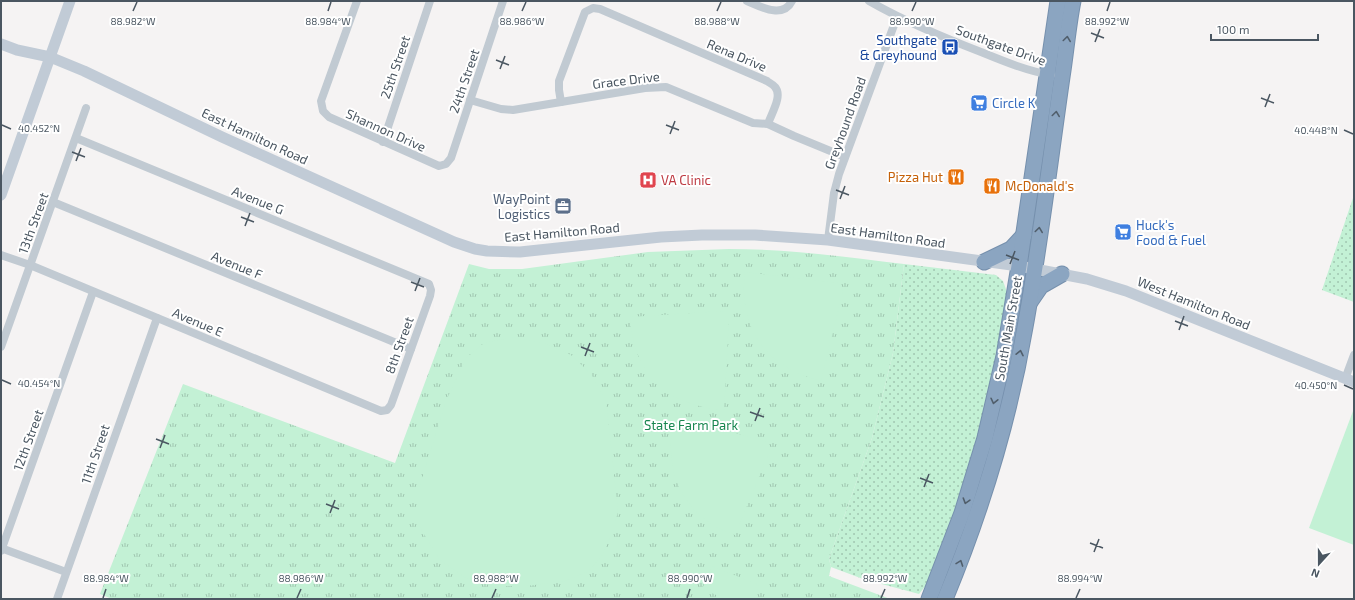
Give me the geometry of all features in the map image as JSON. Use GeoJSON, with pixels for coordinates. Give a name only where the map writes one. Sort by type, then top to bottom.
{"type":"FeatureCollection","features":[{"type":"Feature","properties":{"kind":"highway","name":"South Main Street"},"geometry":{"type":"LineString","coordinates":[[929,599],[962,513],[985,438],[1004,356],[1027,268],[1055,75],[1058,1]]}},
{"type":"Feature","properties":{"kind":"highway","name":"South Main Street"},"geometry":{"type":"LineString","coordinates":[[945,599],[970,536],[998,448],[1018,364],[1029,304],[1024,235],[1055,75],[1073,1]]}},
{"type":"Feature","properties":{"kind":"highway"},"geometry":{"type":"LineString","coordinates":[[984,262],[1011,249],[1024,235]]}},
{"type":"Feature","properties":{"kind":"highway"},"geometry":{"type":"LineString","coordinates":[[1029,304],[1041,286],[1062,274]]}},
{"type":"Feature","properties":{"kind":"main road"},"geometry":{"type":"LineString","coordinates":[[1,195],[70,1]]}},
{"type":"Feature","properties":{"kind":"main road","name":"East Hamilton Road"},"geometry":{"type":"LineString","coordinates":[[1,44],[17,50],[50,57],[112,84],[222,137],[403,220],[454,242],[475,249],[498,252],[520,252],[650,238],[702,235],[755,235],[828,240],[1027,268]]}},
{"type":"Feature","properties":{"kind":"main road","name":"West Hamilton Road"},"geometry":{"type":"LineString","coordinates":[[1027,268],[1062,274],[1103,284],[1143,297],[1350,380]]}},
{"type":"Feature","properties":{"kind":"street","name":"Shannon Drive"},"geometry":{"type":"LineString","coordinates":[[357,1],[321,101],[323,111],[329,117],[383,142],[435,165],[442,165]]}},
{"type":"Feature","properties":{"kind":"street","name":"25th Street"},"geometry":{"type":"LineString","coordinates":[[383,142],[430,1]]}},
{"type":"Feature","properties":{"kind":"street","name":"24th Street"},"geometry":{"type":"LineString","coordinates":[[442,165],[446,164],[450,158],[503,1]]}},
{"type":"Feature","properties":{"kind":"street"},"geometry":{"type":"LineString","coordinates":[[748,1],[761,7],[778,11],[788,7],[792,1]]}},
{"type":"Feature","properties":{"kind":"street","name":"Southgate Drive"},"geometry":{"type":"LineString","coordinates":[[869,1],[897,17],[996,58],[1033,71],[1055,75]]}},
{"type":"Feature","properties":{"kind":"street","name":"Rena Drive"},"geometry":{"type":"LineString","coordinates":[[561,102],[559,90],[562,72],[585,12],[593,8],[600,9],[767,81],[774,86],[778,92],[768,124]]}},
{"type":"Feature","properties":{"kind":"street","name":"Greyhound Road"},"geometry":{"type":"LineString","coordinates":[[828,240],[834,193],[839,174],[897,17]]}},
{"type":"Feature","properties":{"kind":"street","name":"Grace Drive"},"geometry":{"type":"LineString","coordinates":[[470,100],[501,109],[513,110],[645,88],[666,87],[753,123],[768,124],[845,157]]}},
{"type":"Feature","properties":{"kind":"street","name":"13th Street"},"geometry":{"type":"LineString","coordinates":[[1,347],[86,108]]}},
{"type":"Feature","properties":{"kind":"street","name":"Avenue G"},"geometry":{"type":"LineString","coordinates":[[76,138],[307,233],[431,286]]}},
{"type":"Feature","properties":{"kind":"street","name":"Avenue F"},"geometry":{"type":"LineString","coordinates":[[53,202],[411,349]]}},
{"type":"Feature","properties":{"kind":"street","name":"Avenue E"},"geometry":{"type":"LineString","coordinates":[[1,255],[30,265],[381,411],[386,411]]}},
{"type":"Feature","properties":{"kind":"street","name":"8th Street"},"geometry":{"type":"LineString","coordinates":[[386,411],[391,405],[430,296],[431,286]]}},
{"type":"Feature","properties":{"kind":"street","name":"12th Street"},"geometry":{"type":"LineString","coordinates":[[1,550],[93,292]]}},
{"type":"Feature","properties":{"kind":"street","name":"11th Street"},"geometry":{"type":"LineString","coordinates":[[56,599],[157,318]]}},
{"type":"Feature","properties":{"kind":"street"},"geometry":{"type":"LineString","coordinates":[[1350,380],[1354,355]]}},
{"type":"Feature","properties":{"kind":"street"},"geometry":{"type":"LineString","coordinates":[[1,550],[66,572]]}},
{"type":"Feature","properties":{"kind":"green space"},"geometry":{"type":"Polygon","coordinates":[[[1354,195],[1354,302],[1322,290],[1354,195]]]}},
{"type":"Feature","properties":{"kind":"green space","name":"State Farm Park"},"geometry":{"type":"Polygon","coordinates":[[[729,249],[795,252],[904,264],[893,353],[872,438],[829,559],[831,567],[829,576],[890,599],[112,599],[100,594],[183,384],[395,463],[469,264],[489,269],[522,269],[648,252],[729,249]]]}},
{"type":"Feature","properties":{"kind":"green space"},"geometry":{"type":"Polygon","coordinates":[[[904,264],[996,275],[1003,281],[1007,292],[992,384],[963,490],[927,584],[919,594],[863,579],[831,567],[829,559],[872,438],[893,353],[904,264]]]}},
{"type":"Feature","properties":{"kind":"green space"},"geometry":{"type":"Polygon","coordinates":[[[745,272],[838,283],[843,291],[821,381],[802,375],[785,366],[771,355],[760,343],[751,328],[746,311],[744,292],[745,272]]]}},
{"type":"Feature","properties":{"kind":"green space"},"geometry":{"type":"Polygon","coordinates":[[[723,311],[729,318],[724,410],[686,402],[670,394],[657,383],[646,370],[638,355],[630,317],[723,311]]]}},
{"type":"Feature","properties":{"kind":"green space"},"geometry":{"type":"Polygon","coordinates":[[[514,337],[544,343],[571,355],[591,374],[606,401],[618,512],[603,554],[589,571],[565,581],[527,586],[493,586],[466,578],[440,560],[419,526],[419,488],[446,401],[466,358],[484,343],[514,337]]]}},
{"type":"Feature","properties":{"kind":"green space"},"geometry":{"type":"Polygon","coordinates":[[[1353,411],[1354,412],[1354,545],[1309,528],[1353,411]]]}},
{"type":"Feature","properties":{"kind":"green space"},"geometry":{"type":"Polygon","coordinates":[[[675,417],[765,441],[770,450],[735,535],[715,526],[700,515],[681,491],[675,477],[672,463],[671,448],[675,417]]]}},
{"type":"Feature","properties":{"kind":"green space"},"geometry":{"type":"Polygon","coordinates":[[[712,566],[759,585],[754,599],[726,599],[702,589],[712,566]]]}},
{"type":"Feature","properties":{"kind":"place","name":"Southgate & Greyhound"},"geometry":{"type":"Point","coordinates":[950,47]}},
{"type":"Feature","properties":{"kind":"place","name":"Circle K"},"geometry":{"type":"Point","coordinates":[979,103]}},
{"type":"Feature","properties":{"kind":"place","name":"Pizza Hut"},"geometry":{"type":"Point","coordinates":[956,177]}},
{"type":"Feature","properties":{"kind":"place","name":"VA Clinic"},"geometry":{"type":"Point","coordinates":[648,180]}},
{"type":"Feature","properties":{"kind":"place","name":"McDonald's"},"geometry":{"type":"Point","coordinates":[992,186]}},
{"type":"Feature","properties":{"kind":"place","name":"WayPoint Logistics"},"geometry":{"type":"Point","coordinates":[563,206]}},
{"type":"Feature","properties":{"kind":"place","name":"Huck's Food & Fuel"},"geometry":{"type":"Point","coordinates":[1123,232]}}]}
